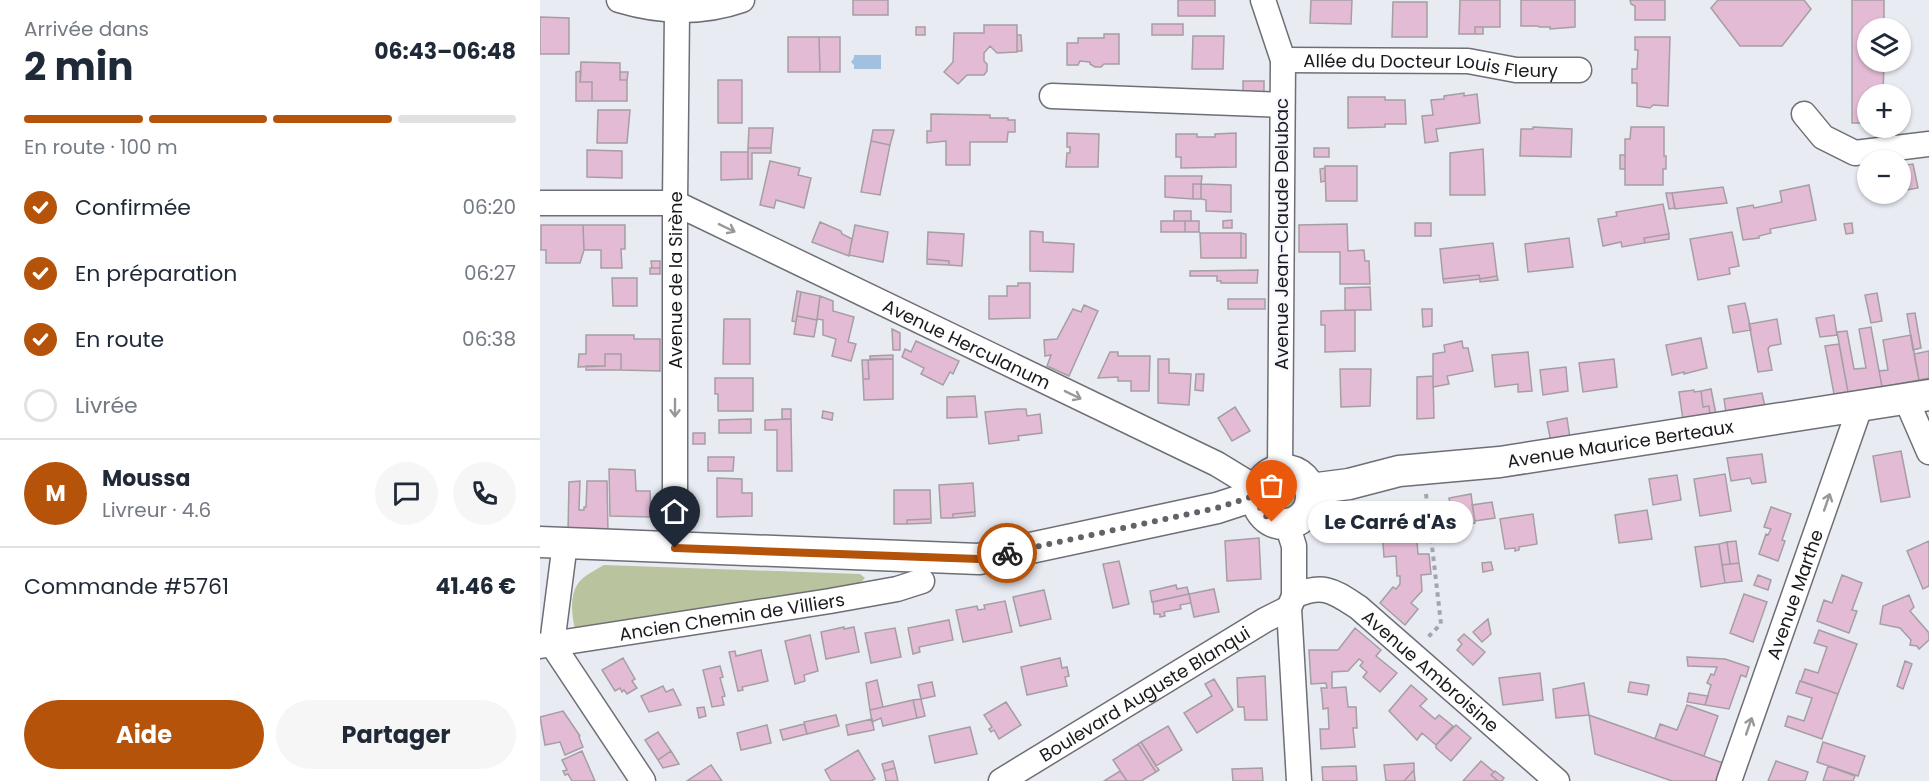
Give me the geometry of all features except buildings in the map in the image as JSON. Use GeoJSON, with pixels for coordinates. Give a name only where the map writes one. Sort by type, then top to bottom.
{"type":"FeatureCollection","features":[{"type":"Feature","properties":{"kind":"main road","name":"Avenue Maurice Berteaux"},"geometry":{"type":"LineString","coordinates":[[1310,489],[1349,484],[1399,471],[1500,462],[1918,397]]}},
{"type":"Feature","properties":{"kind":"main road"},"geometry":{"type":"LineString","coordinates":[[553,542],[968,561],[1217,508],[1265,485],[1288,470],[1302,476],[1310,489],[1311,497],[1307,512],[1295,522],[1287,524],[1280,524],[1265,517],[1258,503],[1265,485]]}},
{"type":"Feature","properties":{"kind":"street"},"geometry":{"type":"LineString","coordinates":[[619,0],[639,6],[677,11],[709,8],[742,0]]}},
{"type":"Feature","properties":{"kind":"street","name":"Avenue Jean-Claude Delubac"},"geometry":{"type":"LineString","coordinates":[[1263,0],[1283,60],[1265,485]]}},
{"type":"Feature","properties":{"kind":"street","name":"Avenue de la Sirène"},"geometry":{"type":"LineString","coordinates":[[675,548],[677,11]]}},
{"type":"Feature","properties":{"kind":"street","name":"Allée du Docteur Louis Fleury"},"geometry":{"type":"LineString","coordinates":[[1283,60],[1468,61],[1516,70],[1579,70]]}},
{"type":"Feature","properties":{"kind":"street"},"geometry":{"type":"LineString","coordinates":[[1052,96],[1282,105]]}},
{"type":"Feature","properties":{"kind":"street"},"geometry":{"type":"LineString","coordinates":[[1804,114],[1823,137],[1855,153],[1929,144]]}},
{"type":"Feature","properties":{"kind":"street"},"geometry":{"type":"LineString","coordinates":[[540,203],[675,203]]}},
{"type":"Feature","properties":{"kind":"street","name":"Avenue Herculanum"},"geometry":{"type":"LineString","coordinates":[[675,203],[1265,485]]}},
{"type":"Feature","properties":{"kind":"street"},"geometry":{"type":"LineString","coordinates":[[1918,397],[1929,452]]}},
{"type":"Feature","properties":{"kind":"street","name":"Avenue Marthe"},"geometry":{"type":"LineString","coordinates":[[1730,781],[1860,407]]}},
{"type":"Feature","properties":{"kind":"street"},"geometry":{"type":"LineString","coordinates":[[1287,524],[1294,546],[1292,602],[1299,781]]}},
{"type":"Feature","properties":{"kind":"street"},"geometry":{"type":"LineString","coordinates":[[553,542],[546,645],[643,781]]}},
{"type":"Feature","properties":{"kind":"street","name":"Ancien Chemin de Villiers"},"geometry":{"type":"LineString","coordinates":[[546,645],[875,593],[922,581]]}},
{"type":"Feature","properties":{"kind":"street","name":"Avenue Ambroisine"},"geometry":{"type":"LineString","coordinates":[[1292,602],[1308,590],[1333,591],[1358,607],[1557,781]]}},
{"type":"Feature","properties":{"kind":"street","name":"Boulevard Auguste Blanqui"},"geometry":{"type":"LineString","coordinates":[[1001,781],[1292,602]]}},
{"type":"Feature","properties":{"kind":"path"},"geometry":{"type":"LineString","coordinates":[[1411,653],[1442,624],[1423,469]]}},
{"type":"Feature","properties":{"kind":"green space"},"geometry":{"type":"Polygon","coordinates":[[[1285,484],[1295,488],[1299,498],[1295,508],[1285,512],[1275,508],[1271,498],[1275,488],[1285,484]]]}},
{"type":"Feature","properties":{"kind":"green space"},"geometry":{"type":"Polygon","coordinates":[[[604,565],[860,574],[865,578],[859,584],[744,605],[575,629],[572,609],[575,588],[583,578],[604,565]]]}},
{"type":"Feature","properties":{"kind":"water"},"geometry":{"type":"Polygon","coordinates":[[[854,55],[881,55],[881,69],[854,69],[851,62],[854,55]]]}},
{"type":"Feature","properties":{"kind":"way so far"},"geometry":{"type":"LineString","coordinates":[[1007,553],[1217,508],[1257,495],[1261,511],[1272,522]]}},
{"type":"Feature","properties":{"kind":"place","name":"Le Carré d'As"},"geometry":{"type":"Point","coordinates":[1272,522]}},
{"type":"Feature","properties":{"kind":"route"},"geometry":{"type":"LineString","coordinates":[[675,548],[979,559],[1007,553]]}}]}
